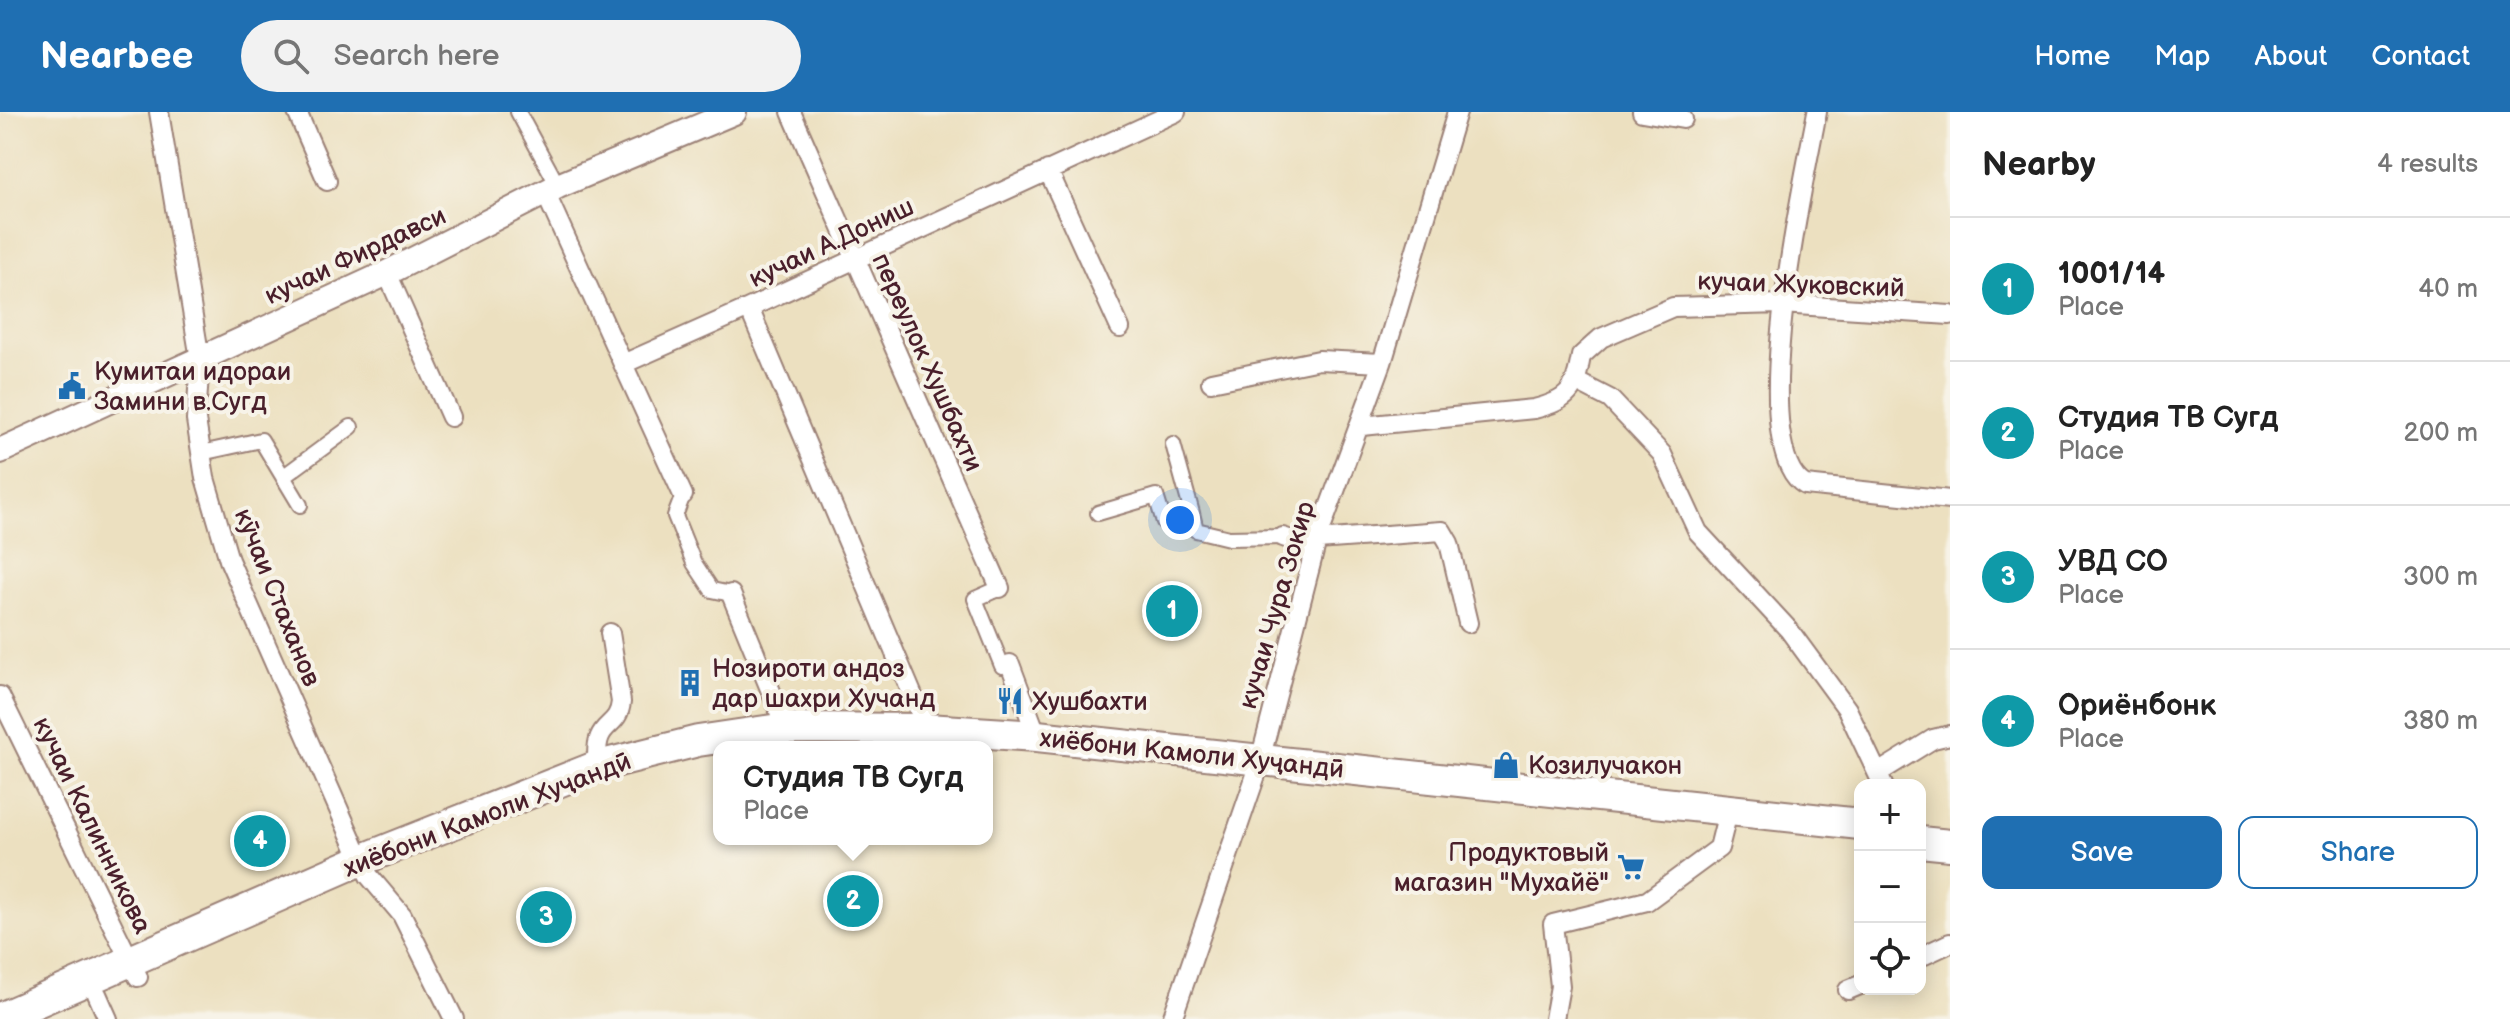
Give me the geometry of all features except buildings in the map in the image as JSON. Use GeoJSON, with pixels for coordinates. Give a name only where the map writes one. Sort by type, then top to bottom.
{"type":"FeatureCollection","features":[{"type":"Feature","properties":{"kind":"main road","name":"хиёбони Камоли Хуҷандӣ"},"geometry":{"type":"LineString","coordinates":[[0,1018],[134,968],[598,766],[698,741],[786,728],[927,729],[1037,736],[1725,824],[1854,836]]}},
{"type":"Feature","properties":{"kind":"main road","name":"хиёбони Камоли Хуҷандӣ"},"geometry":{"type":"LineString","coordinates":[[993,746],[1258,766],[1854,823]]}},
{"type":"Feature","properties":{"kind":"main road","name":"хиёбони Камоли Хуҷандӣ"},"geometry":{"type":"LineString","coordinates":[[365,868],[600,780],[713,751]]}},
{"type":"Feature","properties":{"kind":"main road"},"geometry":{"type":"LineString","coordinates":[[1926,831],[1950,833]]}},
{"type":"Feature","properties":{"kind":"main road"},"geometry":{"type":"LineString","coordinates":[[1926,843],[1950,845]]}},
{"type":"Feature","properties":{"kind":"main road","name":"хиёбони Камоли Хуҷандӣ"},"geometry":{"type":"LineString","coordinates":[[44,1019],[102,1007],[134,968]]}},
{"type":"Feature","properties":{"kind":"street","name":"кӯчаи Стаханов"},"geometry":{"type":"LineString","coordinates":[[159,112],[200,359],[196,420],[201,453],[229,560],[365,868],[402,915],[454,1019]]}},
{"type":"Feature","properties":{"kind":"street"},"geometry":{"type":"LineString","coordinates":[[297,112],[327,181]]}},
{"type":"Feature","properties":{"kind":"street"},"geometry":{"type":"LineString","coordinates":[[518,112],[623,364],[683,495],[675,516],[694,563],[712,590],[731,594],[786,728]]}},
{"type":"Feature","properties":{"kind":"street","name":"кучаи Фирдавси"},"geometry":{"type":"LineString","coordinates":[[0,451],[387,273],[552,190],[734,112]]}},
{"type":"Feature","properties":{"kind":"street","name":"переулок Хушбахти"},"geometry":{"type":"LineString","coordinates":[[791,112],[1000,588]]}},
{"type":"Feature","properties":{"kind":"street","name":"кучаи А.Дониш"},"geometry":{"type":"LineString","coordinates":[[927,729],[749,308],[1176,112]]}},
{"type":"Feature","properties":{"kind":"street","name":"кучаи Чура Зокир"},"geometry":{"type":"LineString","coordinates":[[1172,1019],[1258,766],[1316,544],[1362,426],[1457,112]]}},
{"type":"Feature","properties":{"kind":"street"},"geometry":{"type":"LineString","coordinates":[[1642,112],[1683,119]]}},
{"type":"Feature","properties":{"kind":"street"},"geometry":{"type":"LineString","coordinates":[[1817,112],[1781,304],[1779,393],[1786,462],[1793,478],[1805,485],[1950,500]]}},
{"type":"Feature","properties":{"kind":"street"},"geometry":{"type":"LineString","coordinates":[[1048,170],[1120,328]]}},
{"type":"Feature","properties":{"kind":"street"},"geometry":{"type":"LineString","coordinates":[[387,273],[451,417]]}},
{"type":"Feature","properties":{"kind":"street","name":"кучаи Жуковский"},"geometry":{"type":"LineString","coordinates":[[1362,426],[1534,409],[1562,402],[1577,382],[1581,356],[1601,338],[1673,307],[1781,304],[1950,315]]}},
{"type":"Feature","properties":{"kind":"street"},"geometry":{"type":"LineString","coordinates":[[623,364],[749,308]]}},
{"type":"Feature","properties":{"kind":"street"},"geometry":{"type":"LineString","coordinates":[[1211,382],[1319,360],[1382,363]]}},
{"type":"Feature","properties":{"kind":"street"},"geometry":{"type":"LineString","coordinates":[[1577,382],[1610,399],[1662,454],[1698,532],[1789,630],[1847,709],[1881,779],[1933,739],[1950,735]]}},
{"type":"Feature","properties":{"kind":"street"},"geometry":{"type":"LineString","coordinates":[[283,477],[351,427]]}},
{"type":"Feature","properties":{"kind":"street"},"geometry":{"type":"LineString","coordinates":[[201,453],[261,440],[300,505]]}},
{"type":"Feature","properties":{"kind":"street"},"geometry":{"type":"LineString","coordinates":[[1173,444],[1196,530],[1229,538],[1283,537],[1316,544],[1442,531],[1449,543],[1468,623]]}},
{"type":"Feature","properties":{"kind":"street"},"geometry":{"type":"LineString","coordinates":[[1098,513],[1156,496],[1164,522],[1192,513]]}},
{"type":"Feature","properties":{"kind":"street"},"geometry":{"type":"LineString","coordinates":[[1000,588],[975,599],[1002,666],[1010,664],[1037,736]]}},
{"type":"Feature","properties":{"kind":"street"},"geometry":{"type":"LineString","coordinates":[[598,766],[596,748],[599,734],[620,712],[621,702],[610,633]]}},
{"type":"Feature","properties":{"kind":"street","name":"кучаи Калинникова"},"geometry":{"type":"LineString","coordinates":[[0,696],[134,968]]}},
{"type":"Feature","properties":{"kind":"street"},"geometry":{"type":"LineString","coordinates":[[1554,1019],[1560,986],[1553,924],[1647,901],[1719,848],[1725,824]]}},
{"type":"Feature","properties":{"kind":"street"},"geometry":{"type":"LineString","coordinates":[[1926,954],[1950,943]]}},
{"type":"Feature","properties":{"kind":"place","name":"Кумитаи идораи Замини в.Сугд"},"geometry":{"type":"Point","coordinates":[72,386]}},
{"type":"Feature","properties":{"kind":"place","name":"1001/14"},"geometry":{"type":"Point","coordinates":[1172,611]}},
{"type":"Feature","properties":{"kind":"place","name":"Нозироти андоз дар шахри Хучанд"},"geometry":{"type":"Point","coordinates":[690,683]}},
{"type":"Feature","properties":{"kind":"place","name":"Хушбахти"},"geometry":{"type":"Point","coordinates":[1010,701]}},
{"type":"Feature","properties":{"kind":"place","name":"Козилучакон"},"geometry":{"type":"Point","coordinates":[1506,765]}},
{"type":"Feature","properties":{"kind":"place","name":"Ориёнбонк"},"geometry":{"type":"Point","coordinates":[260,841]}},
{"type":"Feature","properties":{"kind":"place","name":"Продуктовый магазин \"Мухайё\""},"geometry":{"type":"Point","coordinates":[1631,867]}},
{"type":"Feature","properties":{"kind":"place","name":"Студия ТВ Сугд"},"geometry":{"type":"Point","coordinates":[853,901]}},
{"type":"Feature","properties":{"kind":"place","name":"УВД СО"},"geometry":{"type":"Point","coordinates":[546,917]}}]}
